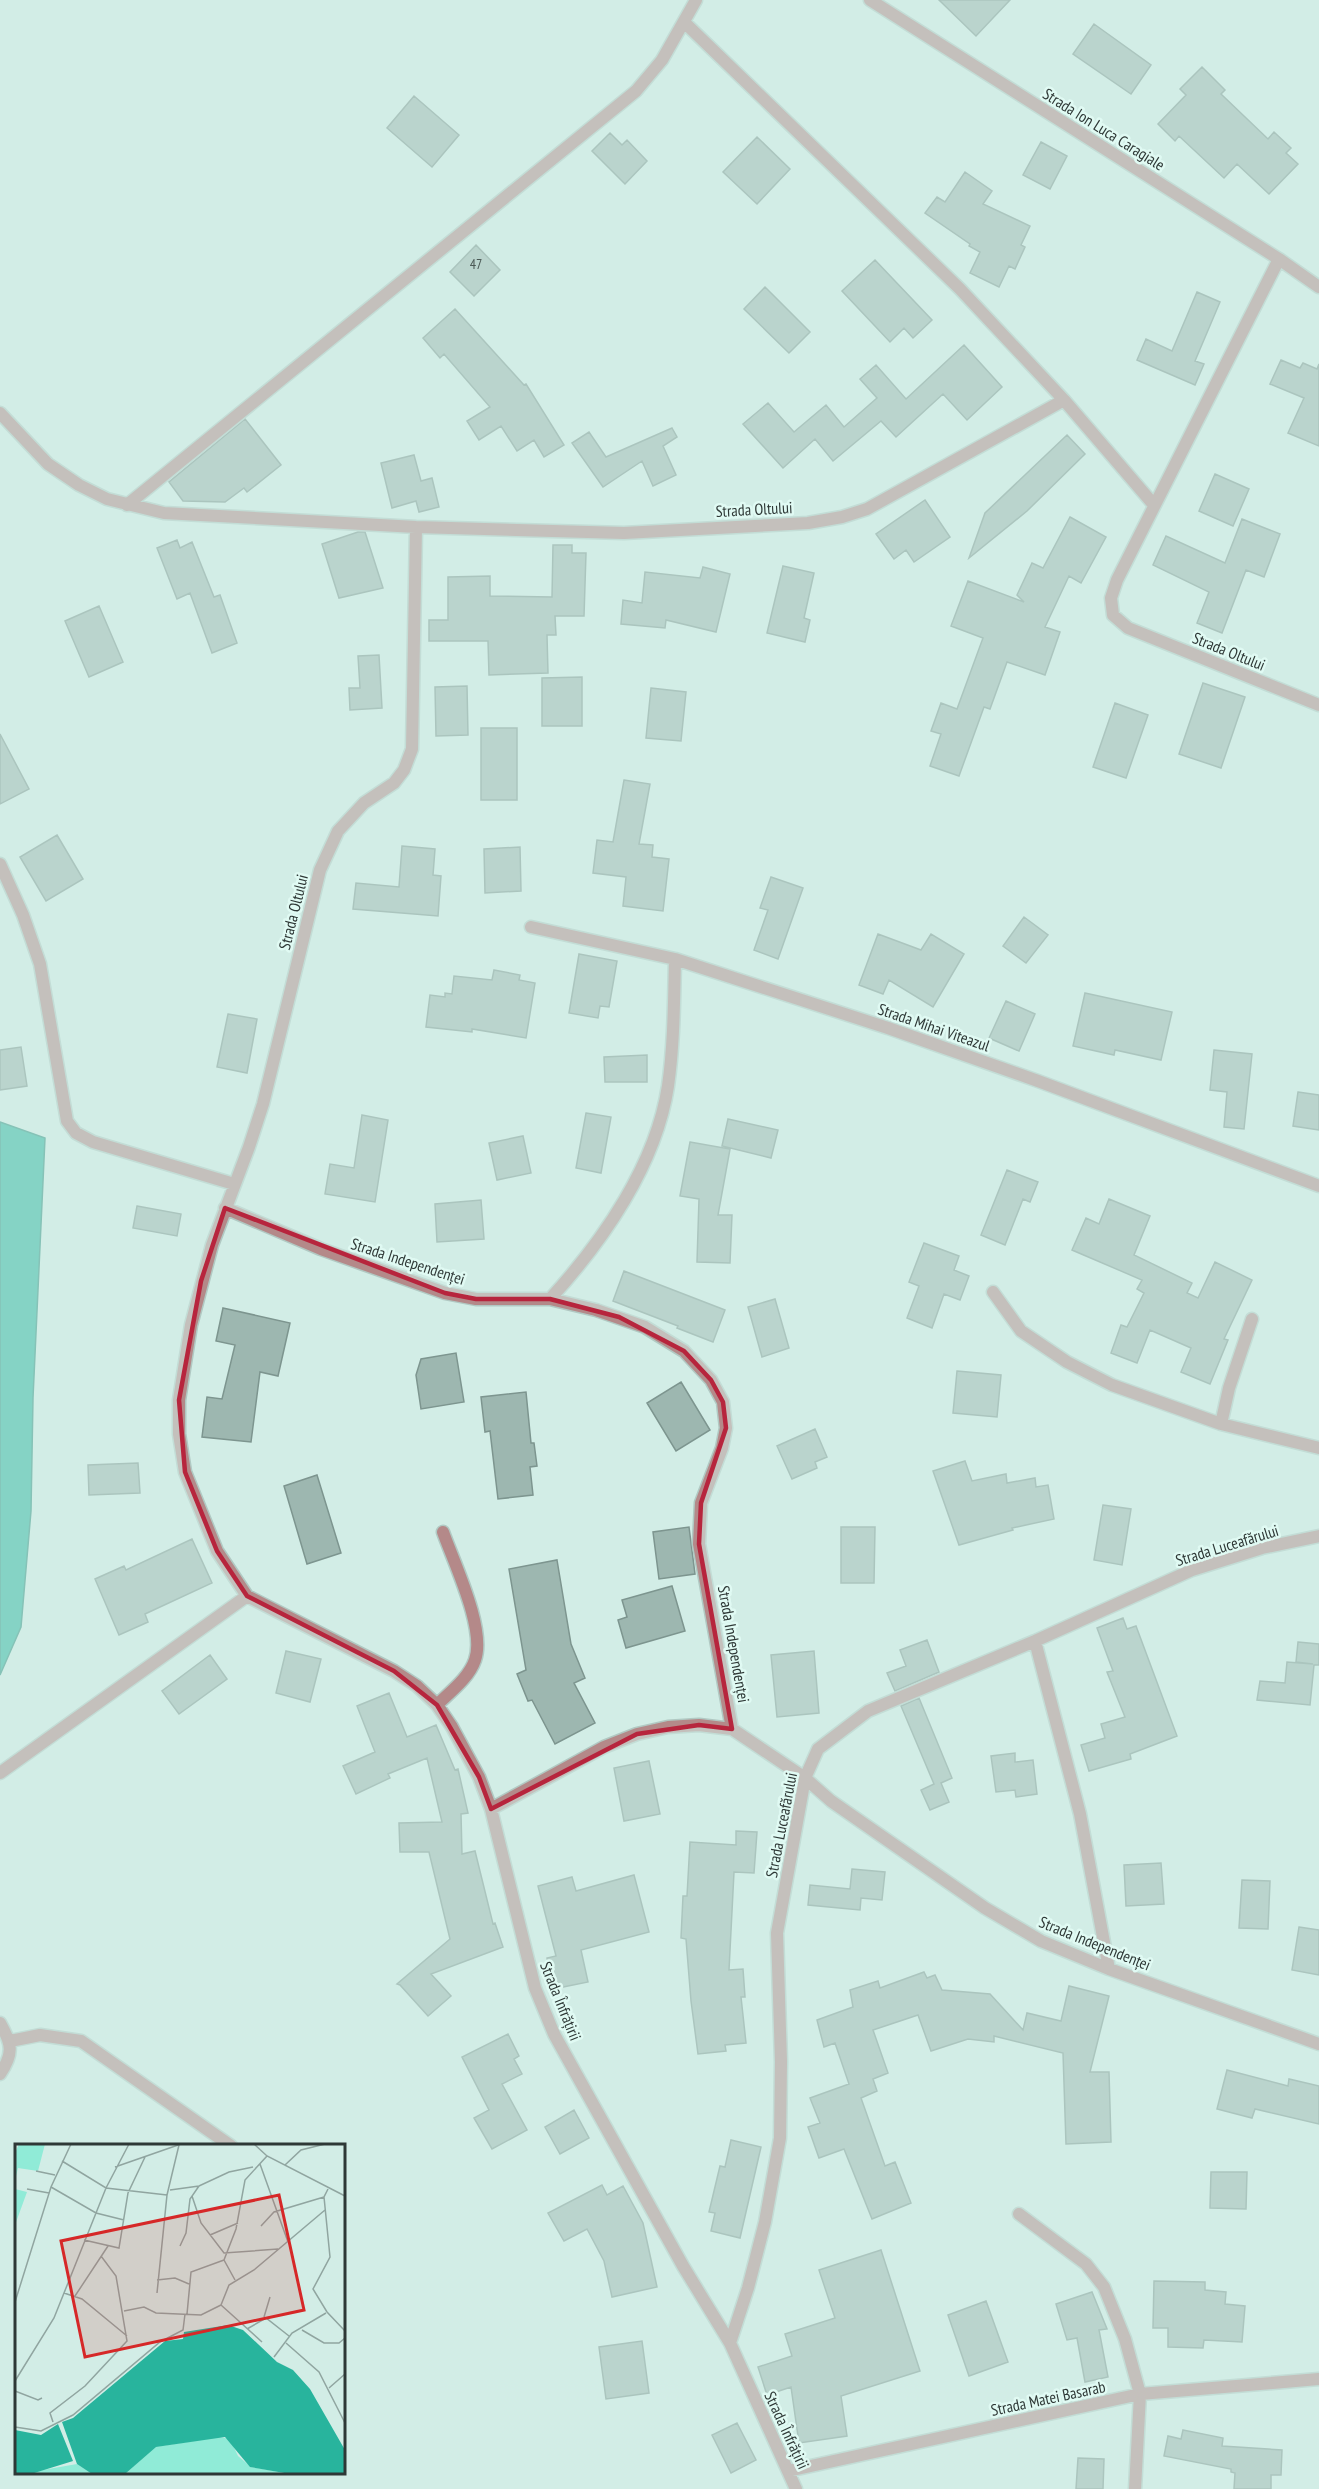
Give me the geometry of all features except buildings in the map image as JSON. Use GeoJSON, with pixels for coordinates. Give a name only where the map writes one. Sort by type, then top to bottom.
{"type":"FeatureCollection","features":[{"type":"Feature","properties":{"kind":"street"},"geometry":{"type":"LineString","coordinates":[[127,505],[636,91],[662,60],[696,0]]}},
{"type":"Feature","properties":{"kind":"street","name":"Strada Ion Luca Caragiale"},"geometry":{"type":"LineString","coordinates":[[870,0],[1279,259],[1319,287]]}},
{"type":"Feature","properties":{"kind":"street"},"geometry":{"type":"LineString","coordinates":[[684,22],[960,289],[1064,400],[1154,505],[1279,259]]}},
{"type":"Feature","properties":{"kind":"street","name":"Strada Oltului"},"geometry":{"type":"LineString","coordinates":[[0,412],[48,464],[78,485],[107,500],[164,513],[416,527],[624,533],[798,523],[842,518],[867,509],[1064,400]]}},
{"type":"Feature","properties":{"kind":"street","name":"Strada Oltului"},"geometry":{"type":"LineString","coordinates":[[1154,505],[1111,598],[1113,615],[1128,628],[1319,705]]}},
{"type":"Feature","properties":{"kind":"street","name":"Strada Oltului"},"geometry":{"type":"LineString","coordinates":[[247,1596],[217,1551],[198,1509],[185,1472],[179,1434],[178,1400],[186,1349],[201,1281],[263,1104],[320,870],[338,831],[364,803],[394,783],[404,770],[412,749],[416,527]]}},
{"type":"Feature","properties":{"kind":"street"},"geometry":{"type":"LineString","coordinates":[[0,864],[23,915],[40,964],[68,1120],[76,1133],[93,1142],[234,1184]]}},
{"type":"Feature","properties":{"kind":"street","name":"Strada Mihai Viteazul"},"geometry":{"type":"LineString","coordinates":[[531,927],[675,959],[888,1028],[1038,1081],[1319,1186]]}},
{"type":"Feature","properties":{"kind":"street"},"geometry":{"type":"LineString","coordinates":[[550,1299],[582,1264],[614,1219],[649,1153],[668,1088],[672,1048],[675,959]]}},
{"type":"Feature","properties":{"kind":"street","name":"Strada Independenței"},"geometry":{"type":"LineString","coordinates":[[225,1208],[321,1249],[445,1293],[486,1299],[550,1299],[619,1317],[667,1339],[684,1351],[711,1380],[723,1402],[726,1428],[722,1448],[701,1503],[699,1544],[732,1729]]}},
{"type":"Feature","properties":{"kind":"street"},"geometry":{"type":"LineString","coordinates":[[993,1292],[1021,1331],[1067,1362],[1112,1385],[1221,1424],[1319,1448]]}},
{"type":"Feature","properties":{"kind":"street"},"geometry":{"type":"LineString","coordinates":[[1221,1424],[1229,1388],[1252,1319]]}},
{"type":"Feature","properties":{"kind":"street"},"geometry":{"type":"LineString","coordinates":[[437,1705],[466,1676],[475,1660],[478,1647],[477,1624],[443,1532]]}},
{"type":"Feature","properties":{"kind":"street","name":"Strada Luceafărului"},"geometry":{"type":"LineString","coordinates":[[729,2343],[748,2288],[765,2222],[780,2138],[781,2062],[777,1933],[805,1778],[818,1749],[868,1711],[1035,1641],[1192,1570],[1262,1548],[1319,1536]]}},
{"type":"Feature","properties":{"kind":"street"},"geometry":{"type":"LineString","coordinates":[[0,1773],[247,1596]]}},
{"type":"Feature","properties":{"kind":"street","name":"Strada Înfrățirii"},"geometry":{"type":"LineString","coordinates":[[247,1596],[394,1671],[417,1686],[437,1705],[452,1726],[479,1777],[491,1809],[532,1978],[554,2034],[683,2266],[729,2343],[796,2489]]}},
{"type":"Feature","properties":{"kind":"street"},"geometry":{"type":"LineString","coordinates":[[1035,1641],[1080,1814],[1109,1969]]}},
{"type":"Feature","properties":{"kind":"street","name":"Strada Independenței"},"geometry":{"type":"LineString","coordinates":[[491,1809],[604,1747],[637,1734],[668,1727],[699,1725],[732,1729],[805,1778],[831,1801],[985,1908],[1041,1941],[1109,1969],[1319,2044]]}},
{"type":"Feature","properties":{"kind":"street"},"geometry":{"type":"LineString","coordinates":[[0,2023],[10,2041],[9,2058],[0,2074]]}},
{"type":"Feature","properties":{"kind":"street"},"geometry":{"type":"LineString","coordinates":[[10,2041],[40,2035],[81,2041],[230,2144]]}},
{"type":"Feature","properties":{"kind":"street"},"geometry":{"type":"LineString","coordinates":[[1019,2214],[1086,2264],[1104,2287],[1125,2339],[1140,2394],[1135,2489]]}},
{"type":"Feature","properties":{"kind":"street","name":"Strada Matei Basarab"},"geometry":{"type":"LineString","coordinates":[[788,2471],[1140,2394],[1319,2379]]}},
{"type":"Feature","properties":{"kind":"highlighted area"},"geometry":{"type":"Polygon","coordinates":[[[225,1208],[445,1293],[476,1299],[550,1299],[619,1317],[684,1351],[711,1380],[723,1402],[726,1428],[701,1503],[699,1544],[732,1729],[699,1725],[637,1734],[491,1809],[479,1777],[437,1705],[394,1671],[247,1596],[217,1551],[185,1472],[179,1400],[201,1281],[225,1208]]]}},
{"type":"Feature","properties":{"kind":"shaded area"},"geometry":{"type":"Polygon","coordinates":[[[0,1122],[45,1138],[33,1398],[31,1511],[21,1627],[0,1675],[0,1122]]]}}]}
